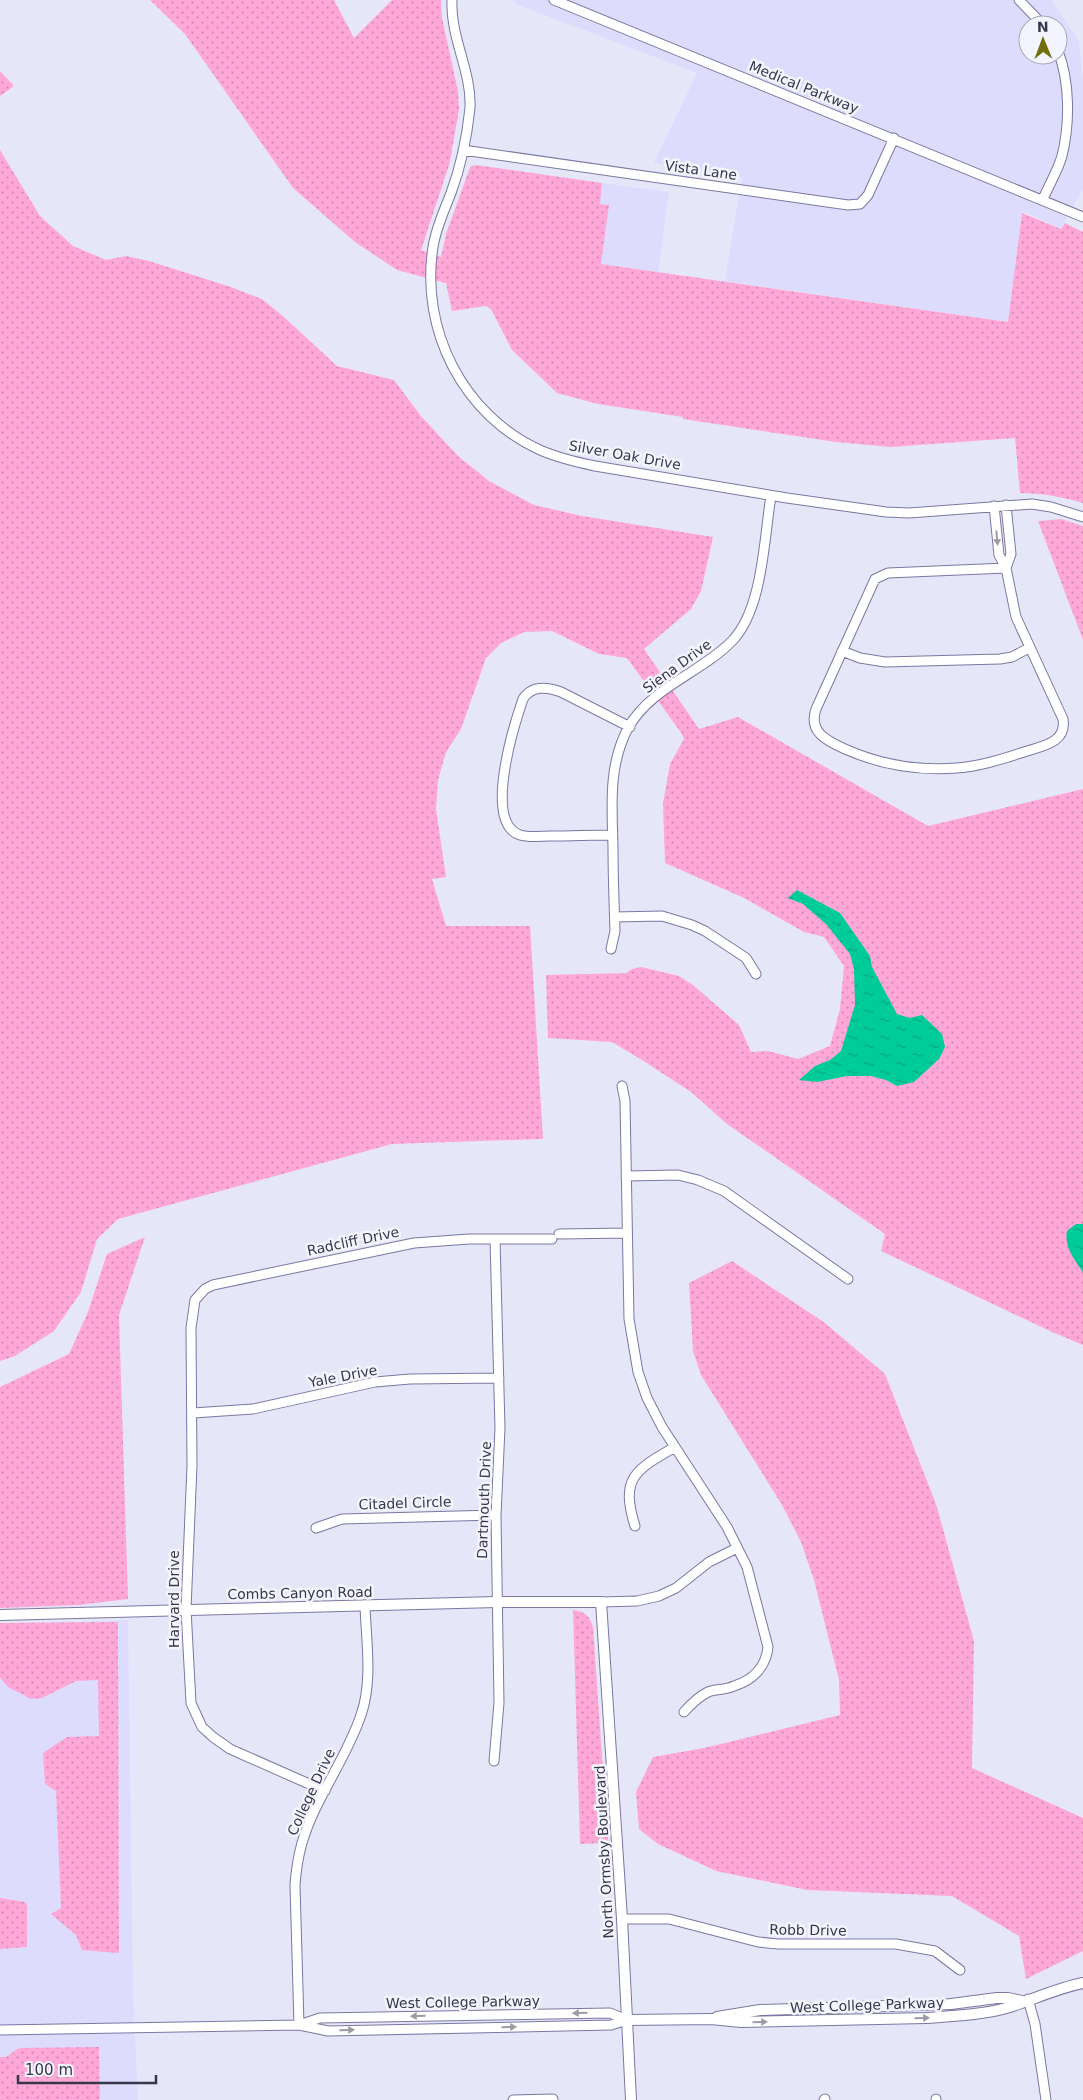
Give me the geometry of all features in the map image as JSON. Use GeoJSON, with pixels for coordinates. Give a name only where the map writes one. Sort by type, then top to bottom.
{"type":"FeatureCollection","features":[{"type":"Feature","properties":{"kind":"street","name":"Silver Oak Drive"},"geometry":{"type":"LineString","coordinates":[[452,0],[453,20],[469,97],[467,129],[463,150],[433,247],[431,277],[433,309],[438,332],[452,366],[470,395],[487,413],[512,434],[540,450],[568,461],[771,496],[886,512],[909,513],[1032,504],[1051,507],[1083,517]]}},
{"type":"Feature","properties":{"kind":"street","name":"Medical Parkway"},"geometry":{"type":"LineString","coordinates":[[554,0],[1083,216]]}},
{"type":"Feature","properties":{"kind":"street"},"geometry":{"type":"LineString","coordinates":[[1019,0],[1033,15]]}},
{"type":"Feature","properties":{"kind":"street"},"geometry":{"type":"LineString","coordinates":[[1043,199],[1062,157],[1067,103],[1064,65]]}},
{"type":"Feature","properties":{"kind":"street","name":"Vista Lane"},"geometry":{"type":"LineString","coordinates":[[463,150],[848,205],[860,204],[868,195],[894,138]]}},
{"type":"Feature","properties":{"kind":"street","name":"Siena Drive"},"geometry":{"type":"LineString","coordinates":[[611,949],[615,931],[612,779],[619,750],[630,726],[643,709],[662,692],[720,652],[734,639],[743,624],[757,591],[771,496]]}},
{"type":"Feature","properties":{"kind":"street"},"geometry":{"type":"LineString","coordinates":[[1006,505],[1011,554],[1006,568]]}},
{"type":"Feature","properties":{"kind":"street"},"geometry":{"type":"LineString","coordinates":[[994,506],[999,555],[1006,568],[1013,605],[1029,648],[1063,719],[1064,728],[1060,737],[1053,743],[1000,760],[972,766],[941,769],[909,768],[879,761],[829,742],[818,733],[814,724],[814,714],[872,583],[883,574],[1006,568]]}},
{"type":"Feature","properties":{"kind":"street"},"geometry":{"type":"LineString","coordinates":[[842,651],[871,661],[885,662],[1000,659],[1029,648]]}},
{"type":"Feature","properties":{"kind":"street"},"geometry":{"type":"LineString","coordinates":[[612,835],[530,837],[514,832],[505,821],[505,766],[508,749],[524,699],[526,694],[536,688],[552,689],[561,692],[630,726]]}},
{"type":"Feature","properties":{"kind":"street"},"geometry":{"type":"LineString","coordinates":[[615,916],[662,916],[692,925],[705,931],[746,958],[756,974]]}},
{"type":"Feature","properties":{"kind":"street"},"geometry":{"type":"LineString","coordinates":[[622,1086],[625,1101],[629,1319],[638,1372],[647,1398],[675,1447],[727,1527],[747,1568],[768,1647],[767,1659],[761,1668],[750,1678],[734,1687],[710,1691],[699,1697],[684,1712]]}},
{"type":"Feature","properties":{"kind":"street"},"geometry":{"type":"LineString","coordinates":[[626,1176],[678,1175],[698,1180],[724,1191],[848,1279]]}},
{"type":"Feature","properties":{"kind":"street","name":"Radcliff Drive"},"geometry":{"type":"LineString","coordinates":[[191,1328],[195,1300],[205,1289],[213,1285],[414,1242],[627,1233]]}},
{"type":"Feature","properties":{"kind":"street","name":"Dartmouth Drive"},"geometry":{"type":"LineString","coordinates":[[494,1762],[499,1703],[496,1515],[500,1428],[495,1239]]}},
{"type":"Feature","properties":{"kind":"street","name":"Harvard Drive"},"geometry":{"type":"LineString","coordinates":[[191,1328],[193,1413],[186,1609],[191,1703],[202,1727],[212,1737],[230,1749],[325,1791]]}},
{"type":"Feature","properties":{"kind":"street","name":"Yale Drive"},"geometry":{"type":"LineString","coordinates":[[193,1413],[253,1409],[375,1382],[499,1378]]}},
{"type":"Feature","properties":{"kind":"street"},"geometry":{"type":"LineString","coordinates":[[635,1526],[628,1504],[634,1478],[644,1465],[675,1447]]}},
{"type":"Feature","properties":{"kind":"street","name":"Citadel Circle"},"geometry":{"type":"LineString","coordinates":[[316,1528],[342,1519],[496,1515]]}},
{"type":"Feature","properties":{"kind":"street"},"geometry":{"type":"LineString","coordinates":[[602,1602],[636,1601],[659,1596],[676,1588],[709,1562],[737,1548]]}},
{"type":"Feature","properties":{"kind":"street","name":"Combs Canyon Road"},"geometry":{"type":"LineString","coordinates":[[0,1615],[496,1602],[602,1602]]}},
{"type":"Feature","properties":{"kind":"street","name":"North Ormsby Boulevard"},"geometry":{"type":"LineString","coordinates":[[602,1602],[622,1919],[631,2100]]}},
{"type":"Feature","properties":{"kind":"street","name":"College Drive"},"geometry":{"type":"LineString","coordinates":[[299,2025],[295,1885],[297,1867],[302,1842],[352,1736],[366,1700],[365,1605]]}},
{"type":"Feature","properties":{"kind":"street","name":"Robb Drive"},"geometry":{"type":"LineString","coordinates":[[622,1919],[669,1919],[758,1942],[778,1944],[896,1944],[912,1946],[934,1951],[960,1970]]}},
{"type":"Feature","properties":{"kind":"street","name":"West College Parkway"},"geometry":{"type":"LineString","coordinates":[[1072,1985],[1083,1973]]}},
{"type":"Feature","properties":{"kind":"street","name":"West College Parkway"},"geometry":{"type":"LineString","coordinates":[[0,2030],[299,2025],[328,2031],[611,2025],[627,2020],[711,2019],[760,2010],[951,2004],[997,1998],[1025,2000],[1083,1983]]}},
{"type":"Feature","properties":{"kind":"street"},"geometry":{"type":"LineString","coordinates":[[1025,2000],[1035,2024],[1046,2100]]}},
{"type":"Feature","properties":{"kind":"street"},"geometry":{"type":"LineString","coordinates":[[513,2100],[553,2099]]}},
{"type":"Feature","properties":{"kind":"shaded area"},"geometry":{"type":"Polygon","coordinates":[[[150,0],[334,0],[354,38],[392,0],[441,0],[442,18],[458,91],[459,109],[450,162],[421,250],[441,257],[446,234],[469,170],[471,166],[476,165],[602,183],[600,204],[609,205],[601,264],[1008,322],[1022,213],[1061,229],[1065,223],[1083,232],[1083,503],[1052,496],[1020,493],[1015,438],[891,447],[836,442],[683,419],[683,417],[598,404],[557,393],[512,350],[491,309],[486,306],[452,311],[446,283],[397,270],[355,242],[293,188],[185,34],[150,0]]]}},
{"type":"Feature","properties":{"kind":"shaded area"},"geometry":{"type":"Polygon","coordinates":[[[512,0],[1051,0],[1061,15],[1018,15],[1018,65],[1068,65],[1068,25],[1079,41],[1083,81],[1083,189],[1061,228],[1022,211],[1008,322],[725,281],[742,177],[654,163],[697,73],[518,5],[512,0]]]}},
{"type":"Feature","properties":{"kind":"shaded area"},"geometry":{"type":"Polygon","coordinates":[[[0,71],[14,86],[0,96],[0,71]]]}},
{"type":"Feature","properties":{"kind":"shaded area"},"geometry":{"type":"Polygon","coordinates":[[[0,150],[40,216],[73,246],[106,260],[126,256],[149,261],[262,299],[337,366],[394,380],[421,416],[458,456],[489,481],[534,505],[582,516],[713,537],[701,591],[691,609],[644,649],[699,729],[738,717],[928,826],[1083,789],[1083,1345],[881,1251],[885,1234],[727,1124],[691,1092],[612,1042],[548,1038],[546,975],[626,973],[641,967],[679,976],[693,985],[739,1025],[751,1052],[768,1051],[798,1059],[830,1046],[840,1009],[844,966],[824,937],[804,932],[744,898],[665,863],[663,804],[670,764],[684,739],[682,734],[627,658],[599,654],[552,631],[524,632],[501,643],[486,658],[461,729],[446,752],[438,780],[436,809],[446,877],[432,879],[446,926],[530,926],[543,1139],[392,1144],[118,1219],[97,1239],[81,1292],[54,1331],[15,1356],[0,1361],[0,150]]]}},
{"type":"Feature","properties":{"kind":"shaded area"},"geometry":{"type":"Polygon","coordinates":[[[602,183],[669,192],[658,272],[601,264],[609,205],[600,204],[602,183]]]}},
{"type":"Feature","properties":{"kind":"shaded area"},"geometry":{"type":"Polygon","coordinates":[[[1061,519],[1083,526],[1083,640],[1038,521],[1061,519]]]}},
{"type":"Feature","properties":{"kind":"shaded area"},"geometry":{"type":"Polygon","coordinates":[[[145,1237],[119,1315],[128,1599],[79,1605],[0,1608],[0,1387],[69,1354],[88,1312],[107,1254],[145,1237]]]}},
{"type":"Feature","properties":{"kind":"shaded area"},"geometry":{"type":"Polygon","coordinates":[[[732,1261],[825,1323],[885,1374],[936,1504],[974,1641],[972,1768],[1083,1818],[1083,1951],[1026,1979],[1019,1936],[952,1896],[807,1890],[716,1871],[658,1844],[639,1829],[636,1792],[653,1757],[704,1748],[840,1715],[839,1680],[814,1580],[801,1542],[782,1505],[701,1375],[693,1351],[689,1283],[732,1261]]]}},
{"type":"Feature","properties":{"kind":"shaded area"},"geometry":{"type":"Polygon","coordinates":[[[573,1610],[586,1615],[593,1627],[608,1843],[580,1844],[573,1610]]]}},
{"type":"Feature","properties":{"kind":"shaded area"},"geometry":{"type":"Polygon","coordinates":[[[128,1620],[133,1993],[138,2100],[0,2100],[0,1624],[128,1620]]]}},
{"type":"Feature","properties":{"kind":"shaded area"},"geometry":{"type":"Polygon","coordinates":[[[118,1622],[119,1953],[82,1950],[76,1935],[51,1914],[61,1908],[56,1791],[45,1784],[43,1753],[67,1737],[99,1736],[98,1680],[76,1681],[42,1698],[31,1699],[8,1687],[0,1678],[0,1623],[118,1622]]]}},
{"type":"Feature","properties":{"kind":"shaded area"},"geometry":{"type":"Polygon","coordinates":[[[0,1898],[25,1902],[27,1905],[27,1947],[0,1949],[0,1898]]]}},
{"type":"Feature","properties":{"kind":"shaded area"},"geometry":{"type":"Polygon","coordinates":[[[99,2047],[100,2100],[0,2100],[0,2057],[6,2057],[19,2048],[99,2047]]]}},
{"type":"Feature","properties":{"kind":"water"},"geometry":{"type":"Polygon","coordinates":[[[797,890],[840,913],[870,956],[872,967],[897,1014],[909,1018],[922,1015],[942,1034],[945,1047],[939,1059],[914,1082],[897,1086],[886,1080],[871,1076],[847,1076],[817,1082],[799,1080],[815,1066],[830,1060],[841,1051],[855,1005],[854,969],[850,954],[826,924],[803,904],[788,898],[797,890]]]}},
{"type":"Feature","properties":{"kind":"water"},"geometry":{"type":"Polygon","coordinates":[[[1076,1224],[1083,1224],[1083,1272],[1070,1253],[1066,1237],[1067,1231],[1076,1224]]]}}]}
